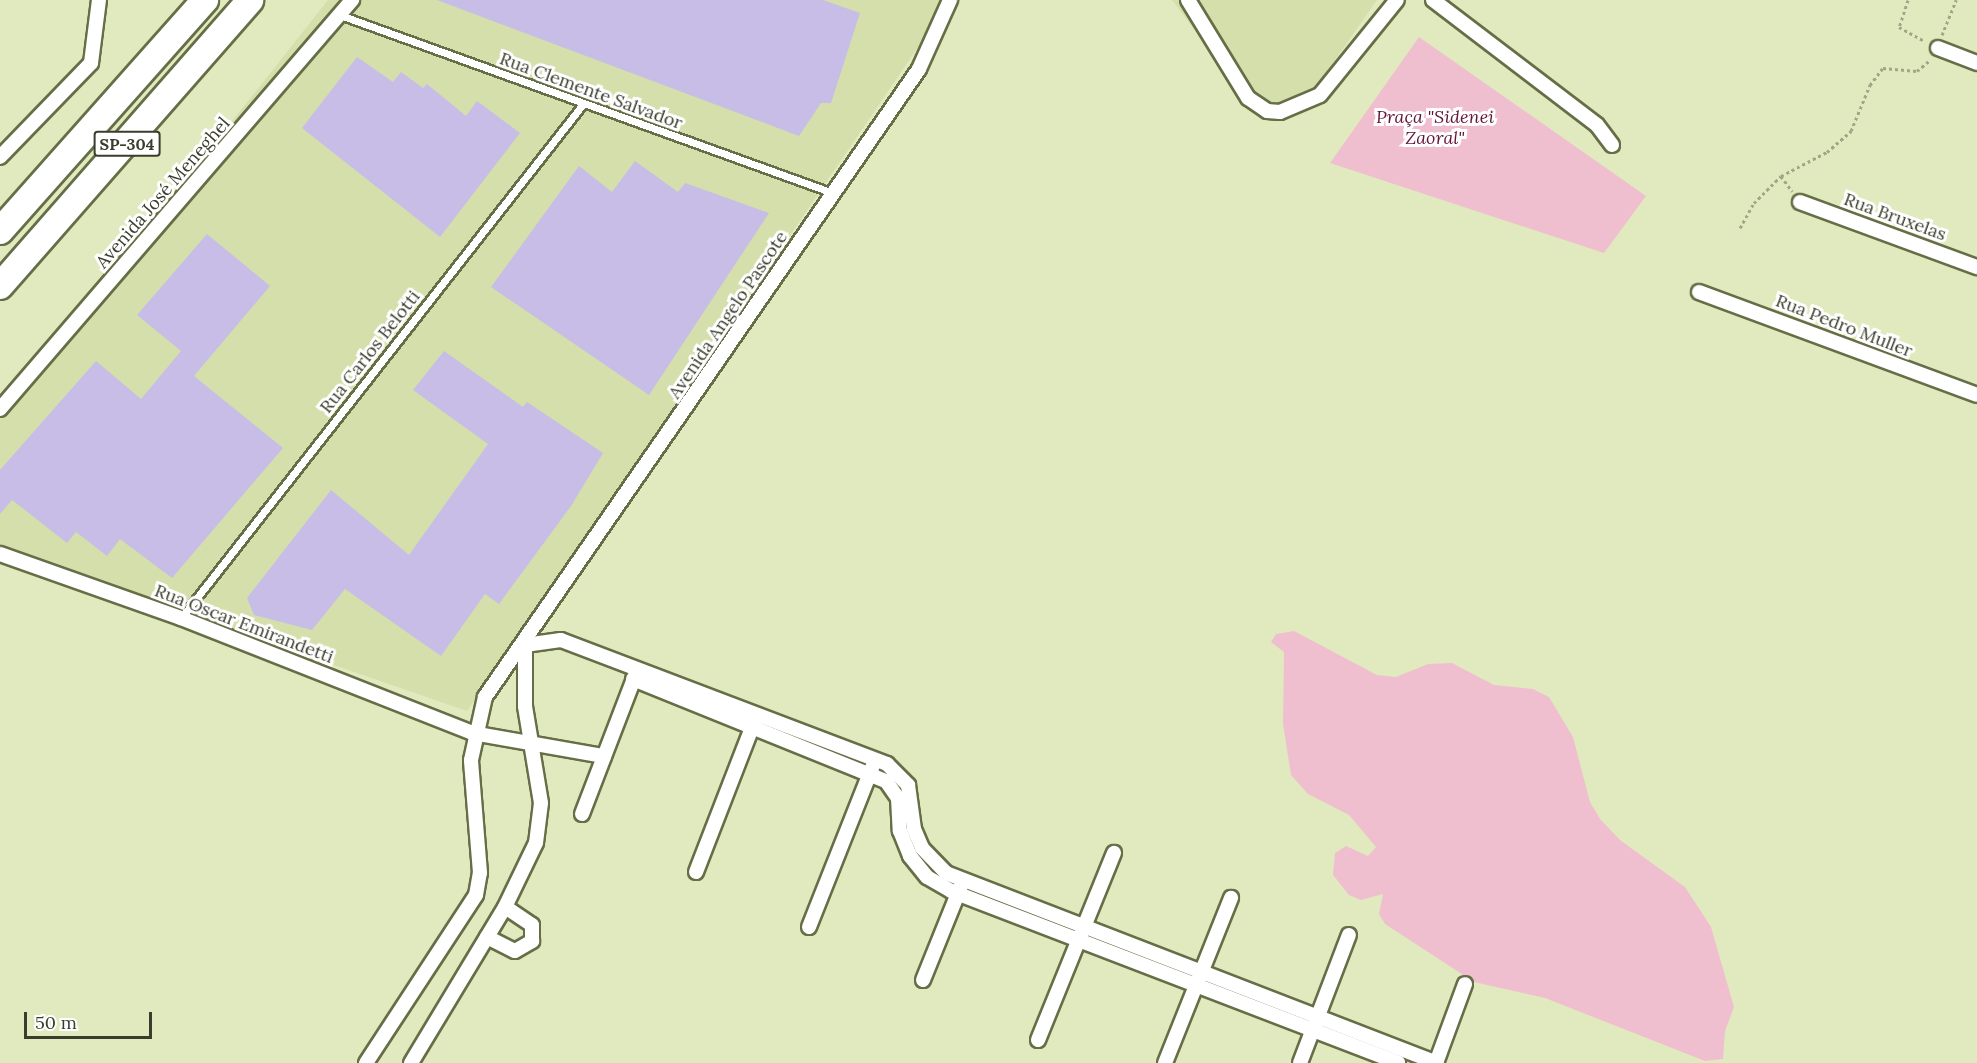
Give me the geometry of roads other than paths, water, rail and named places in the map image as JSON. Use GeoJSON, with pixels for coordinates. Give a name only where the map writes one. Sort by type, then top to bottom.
{"type":"FeatureCollection","features":[{"type":"Feature","properties":{"kind":"highway","name":"SP-304"},"geometry":{"type":"LineString","coordinates":[[0,231],[205,0]]}},
{"type":"Feature","properties":{"kind":"highway","name":"SP-304"},"geometry":{"type":"LineString","coordinates":[[0,286],[250,0]]}},
{"type":"Feature","properties":{"kind":"street"},"geometry":{"type":"LineString","coordinates":[[0,157],[91,63],[99,0]]}},
{"type":"Feature","properties":{"kind":"street","name":"Avenida José Meneghel"},"geometry":{"type":"LineString","coordinates":[[0,409],[352,0]]}},
{"type":"Feature","properties":{"kind":"street","name":"Avenida Angelo Pascote"},"geometry":{"type":"LineString","coordinates":[[366,1063],[476,895],[480,873],[472,774],[473,732],[485,697],[513,652],[525,645],[919,69],[950,0]]}},
{"type":"Feature","properties":{"kind":"street"},"geometry":{"type":"LineString","coordinates":[[1188,0],[1258,107],[1280,112],[1320,95],[1397,0]]}},
{"type":"Feature","properties":{"kind":"street"},"geometry":{"type":"LineString","coordinates":[[1433,0],[1597,125],[1612,145]]}},
{"type":"Feature","properties":{"kind":"street"},"geometry":{"type":"LineString","coordinates":[[1938,48],[1977,63]]}},
{"type":"Feature","properties":{"kind":"street","name":"Rua Bruxelas"},"geometry":{"type":"LineString","coordinates":[[1800,202],[1977,267]]}},
{"type":"Feature","properties":{"kind":"street","name":"Rua Pedro Muller"},"geometry":{"type":"LineString","coordinates":[[1699,292],[1977,395]]}},
{"type":"Feature","properties":{"kind":"street","name":"Rua Oscar Emirandetti"},"geometry":{"type":"LineString","coordinates":[[0,554],[181,618],[473,732],[532,745],[604,756]]}},
{"type":"Feature","properties":{"kind":"street"},"geometry":{"type":"LineString","coordinates":[[411,1063],[531,862],[539,830],[532,745],[525,706],[525,645],[561,640],[873,767],[895,770],[908,785],[914,829],[929,858],[961,888],[1315,1024],[1436,1063],[1465,984]]}},
{"type":"Feature","properties":{"kind":"street"},"geometry":{"type":"LineString","coordinates":[[582,814],[636,672]]}},
{"type":"Feature","properties":{"kind":"street"},"geometry":{"type":"LineString","coordinates":[[696,872],[755,720]]}},
{"type":"Feature","properties":{"kind":"street"},"geometry":{"type":"LineString","coordinates":[[809,927],[873,767]]}},
{"type":"Feature","properties":{"kind":"street"},"geometry":{"type":"LineString","coordinates":[[1038,1040],[1114,853]]}},
{"type":"Feature","properties":{"kind":"street"},"geometry":{"type":"LineString","coordinates":[[923,980],[961,888]]}},
{"type":"Feature","properties":{"kind":"street"},"geometry":{"type":"LineString","coordinates":[[1166,1063],[1231,897]]}},
{"type":"Feature","properties":{"kind":"street"},"geometry":{"type":"LineString","coordinates":[[487,937],[515,951],[532,941],[532,925],[505,907]]}},
{"type":"Feature","properties":{"kind":"street"},"geometry":{"type":"LineString","coordinates":[[1300,1063],[1349,935]]}},
{"type":"Feature","properties":{"kind":"street"},"geometry":{"type":"LineString","coordinates":[[1315,1024],[1398,1063]]}},
{"type":"Feature","properties":{"kind":"lane","name":"Rua Clemente Salvador"},"geometry":{"type":"LineString","coordinates":[[340,15],[833,193]]}},
{"type":"Feature","properties":{"kind":"lane","name":"Rua Carlos Belotti"},"geometry":{"type":"LineString","coordinates":[[181,618],[583,104]]}},
{"type":"Feature","properties":{"kind":"park label","name":"Praça \"Sidenei Zaoral\""},"geometry":{"type":"Point","coordinates":[1435,128]}}]}
